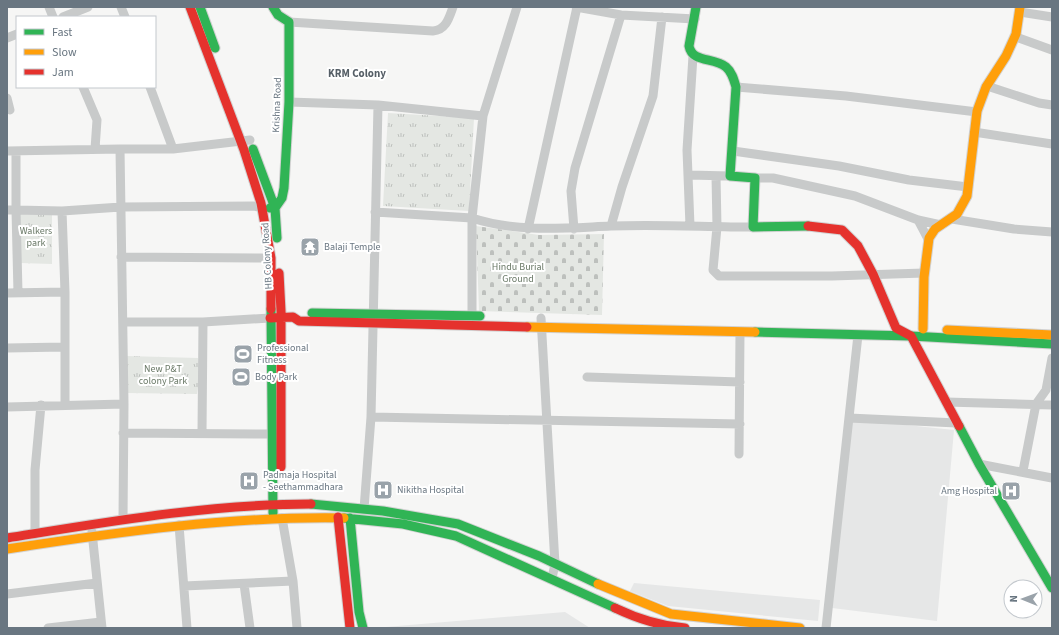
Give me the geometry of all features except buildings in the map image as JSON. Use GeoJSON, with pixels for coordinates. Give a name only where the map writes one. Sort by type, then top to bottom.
{"type":"FeatureCollection","features":[{"type":"Feature","properties":{"kind":"street"},"geometry":{"type":"LineString","coordinates":[[66,16],[88,7]]}},
{"type":"Feature","properties":{"kind":"street"},"geometry":{"type":"LineString","coordinates":[[190,7],[246,141],[264,208],[271,258],[270,318],[272,434],[277,504]]}},
{"type":"Feature","properties":{"kind":"street","name":"HB Colony Road"},"geometry":{"type":"LineString","coordinates":[[200,7],[246,141],[275,208],[280,317],[278,518]]}},
{"type":"Feature","properties":{"kind":"street"},"geometry":{"type":"LineString","coordinates":[[273,7],[278,15],[289,22],[433,31],[440,30],[445,26],[453,7]]}},
{"type":"Feature","properties":{"kind":"street"},"geometry":{"type":"LineString","coordinates":[[472,316],[472,218],[483,116],[517,7]]}},
{"type":"Feature","properties":{"kind":"street"},"geometry":{"type":"LineString","coordinates":[[528,229],[577,7],[603,9],[621,15],[642,12],[662,17],[695,19]]}},
{"type":"Feature","properties":{"kind":"street"},"geometry":{"type":"LineString","coordinates":[[690,226],[687,150],[693,56],[690,52],[689,46],[696,7]]}},
{"type":"Feature","properties":{"kind":"street"},"geometry":{"type":"LineString","coordinates":[[923,329],[924,273],[928,239],[933,231],[952,219],[961,208],[967,196],[974,132],[981,97],[1008,54],[1016,37],[1020,10],[1052,17]]}},
{"type":"Feature","properties":{"kind":"street"},"geometry":{"type":"LineString","coordinates":[[574,229],[571,192],[575,168],[621,15]]}},
{"type":"Feature","properties":{"kind":"street"},"geometry":{"type":"LineString","coordinates":[[611,226],[622,187],[653,96],[662,17]]}},
{"type":"Feature","properties":{"kind":"street","name":"Krishna Road"},"geometry":{"type":"LineString","coordinates":[[275,208],[282,198],[284,188],[289,102],[289,22]]}},
{"type":"Feature","properties":{"kind":"street"},"geometry":{"type":"LineString","coordinates":[[1016,37],[1052,50]]}},
{"type":"Feature","properties":{"kind":"street"},"geometry":{"type":"LineString","coordinates":[[693,56],[727,66],[733,74],[736,87],[730,176]]}},
{"type":"Feature","properties":{"kind":"street"},"geometry":{"type":"LineString","coordinates":[[987,86],[1039,103],[1052,105]]}},
{"type":"Feature","properties":{"kind":"street"},"geometry":{"type":"LineString","coordinates":[[736,87],[846,96],[977,112]]}},
{"type":"Feature","properties":{"kind":"street"},"geometry":{"type":"LineString","coordinates":[[84,88],[97,120],[95,149]]}},
{"type":"Feature","properties":{"kind":"street"},"geometry":{"type":"LineString","coordinates":[[150,88],[173,150]]}},
{"type":"Feature","properties":{"kind":"street"},"geometry":{"type":"LineString","coordinates":[[7,98],[10,110]]}},
{"type":"Feature","properties":{"kind":"street"},"geometry":{"type":"LineString","coordinates":[[289,102],[378,105],[483,116]]}},
{"type":"Feature","properties":{"kind":"street"},"geometry":{"type":"LineString","coordinates":[[364,509],[371,417],[378,105]]}},
{"type":"Feature","properties":{"kind":"street"},"geometry":{"type":"LineString","coordinates":[[974,132],[1052,144]]}},
{"type":"Feature","properties":{"kind":"street"},"geometry":{"type":"LineString","coordinates":[[18,293],[12,210],[12,151],[95,149],[173,150],[246,141]]}},
{"type":"Feature","properties":{"kind":"street"},"geometry":{"type":"LineString","coordinates":[[120,149],[124,404],[123,520]]}},
{"type":"Feature","properties":{"kind":"street"},"geometry":{"type":"LineString","coordinates":[[732,151],[839,166],[909,180],[968,187]]}},
{"type":"Feature","properties":{"kind":"street"},"geometry":{"type":"LineString","coordinates":[[689,175],[773,178],[854,196],[918,220],[942,225]]}},
{"type":"Feature","properties":{"kind":"street"},"geometry":{"type":"LineString","coordinates":[[716,176],[717,227],[713,270],[718,276],[875,275],[924,273]]}},
{"type":"Feature","properties":{"kind":"street"},"geometry":{"type":"LineString","coordinates":[[753,227],[755,178]]}},
{"type":"Feature","properties":{"kind":"street"},"geometry":{"type":"LineString","coordinates":[[12,210],[62,211],[121,207],[253,206],[275,208]]}},
{"type":"Feature","properties":{"kind":"street"},"geometry":{"type":"LineString","coordinates":[[62,211],[65,292],[65,404]]}},
{"type":"Feature","properties":{"kind":"street"},"geometry":{"type":"LineString","coordinates":[[375,212],[472,218],[484,222],[528,229],[574,229],[611,226],[826,227],[840,229],[850,235],[875,275],[896,328],[911,336],[979,464],[1052,588]]}},
{"type":"Feature","properties":{"kind":"street"},"geometry":{"type":"LineString","coordinates":[[952,219],[1014,229],[1052,232]]}},
{"type":"Feature","properties":{"kind":"street"},"geometry":{"type":"LineString","coordinates":[[918,220],[928,239]]}},
{"type":"Feature","properties":{"kind":"street"},"geometry":{"type":"LineString","coordinates":[[121,258],[271,258]]}},
{"type":"Feature","properties":{"kind":"street"},"geometry":{"type":"LineString","coordinates":[[7,293],[65,292]]}},
{"type":"Feature","properties":{"kind":"street"},"geometry":{"type":"LineString","coordinates":[[293,318],[300,313],[487,316]]}},
{"type":"Feature","properties":{"kind":"street"},"geometry":{"type":"LineString","coordinates":[[123,322],[202,322],[280,317],[293,318],[299,321],[541,322],[896,328],[1052,335]]}},
{"type":"Feature","properties":{"kind":"street"},"geometry":{"type":"LineString","coordinates":[[526,317],[541,322],[740,332],[911,336],[1052,344]]}},
{"type":"Feature","properties":{"kind":"street"},"geometry":{"type":"LineString","coordinates":[[202,322],[202,432]]}},
{"type":"Feature","properties":{"kind":"street"},"geometry":{"type":"LineString","coordinates":[[541,322],[555,564],[552,578]]}},
{"type":"Feature","properties":{"kind":"street"},"geometry":{"type":"LineString","coordinates":[[739,454],[740,332]]}},
{"type":"Feature","properties":{"kind":"street"},"geometry":{"type":"LineString","coordinates":[[826,628],[858,335]]}},
{"type":"Feature","properties":{"kind":"street"},"geometry":{"type":"LineString","coordinates":[[7,348],[64,347]]}},
{"type":"Feature","properties":{"kind":"street"},"geometry":{"type":"LineString","coordinates":[[1023,471],[1036,404],[1046,390],[1052,358]]}},
{"type":"Feature","properties":{"kind":"street"},"geometry":{"type":"LineString","coordinates":[[587,377],[740,382]]}},
{"type":"Feature","properties":{"kind":"street"},"geometry":{"type":"LineString","coordinates":[[946,402],[1052,405]]}},
{"type":"Feature","properties":{"kind":"street"},"geometry":{"type":"LineString","coordinates":[[7,407],[65,404],[124,404]]}},
{"type":"Feature","properties":{"kind":"street"},"geometry":{"type":"LineString","coordinates":[[35,534],[35,470],[41,405]]}},
{"type":"Feature","properties":{"kind":"street"},"geometry":{"type":"LineString","coordinates":[[371,417],[547,419],[740,424]]}},
{"type":"Feature","properties":{"kind":"street"},"geometry":{"type":"LineString","coordinates":[[849,418],[957,423]]}},
{"type":"Feature","properties":{"kind":"street"},"geometry":{"type":"LineString","coordinates":[[123,433],[202,432],[272,434]]}},
{"type":"Feature","properties":{"kind":"street"},"geometry":{"type":"LineString","coordinates":[[979,464],[1023,471],[1052,478]]}},
{"type":"Feature","properties":{"kind":"street"},"geometry":{"type":"LineString","coordinates":[[7,538],[123,520],[223,507],[312,504],[364,509],[441,520],[458,524],[555,564],[601,586],[671,614],[800,628]]}},
{"type":"Feature","properties":{"kind":"street"},"geometry":{"type":"LineString","coordinates":[[338,517],[350,628]]}},
{"type":"Feature","properties":{"kind":"street"},"geometry":{"type":"LineString","coordinates":[[278,518],[293,581],[296,628]]}},
{"type":"Feature","properties":{"kind":"street"},"geometry":{"type":"LineString","coordinates":[[7,549],[179,525],[278,518],[350,518],[429,528],[444,532],[475,543],[632,616],[665,627],[685,628]]}},
{"type":"Feature","properties":{"kind":"street"},"geometry":{"type":"LineString","coordinates":[[346,628],[363,626],[350,518]]}},
{"type":"Feature","properties":{"kind":"street"},"geometry":{"type":"LineString","coordinates":[[48,628],[102,625],[91,525]]}},
{"type":"Feature","properties":{"kind":"street"},"geometry":{"type":"LineString","coordinates":[[179,525],[187,628]]}},
{"type":"Feature","properties":{"kind":"street"},"geometry":{"type":"LineString","coordinates":[[184,586],[293,581]]}},
{"type":"Feature","properties":{"kind":"street"},"geometry":{"type":"LineString","coordinates":[[7,594],[97,583]]}},
{"type":"Feature","properties":{"kind":"street"},"geometry":{"type":"LineString","coordinates":[[244,584],[250,628]]}},
{"type":"Feature","properties":{"kind":"shaded area"},"geometry":{"type":"Polygon","coordinates":[[[850,419],[954,430],[937,621],[832,608],[850,419]]]}},
{"type":"Feature","properties":{"kind":"shaded area"},"geometry":{"type":"Polygon","coordinates":[[[634,583],[820,600],[818,621],[668,606],[630,591],[634,583]]]}},
{"type":"Feature","properties":{"kind":"shaded area"},"geometry":{"type":"Polygon","coordinates":[[[565,612],[590,628],[374,628],[565,612]]]}},
{"type":"Feature","properties":{"kind":"green space"},"geometry":{"type":"Polygon","coordinates":[[[388,113],[474,118],[469,211],[383,206],[388,113]]]}},
{"type":"Feature","properties":{"kind":"green space","name":"Walkers park"},"geometry":{"type":"Polygon","coordinates":[[[20,209],[52,210],[52,264],[20,263],[20,209]]]}},
{"type":"Feature","properties":{"kind":"green space","name":"Hindu Burial Ground"},"geometry":{"type":"Polygon","coordinates":[[[476,226],[539,235],[604,234],[602,315],[479,311],[476,226]]]}},
{"type":"Feature","properties":{"kind":"green space","name":"New P&T colony Park"},"geometry":{"type":"Polygon","coordinates":[[[127,356],[198,358],[200,373],[197,394],[127,393],[127,356]]]}},
{"type":"Feature","properties":{"kind":"traffic: fast"},"geometry":{"type":"LineString","coordinates":[[200,7],[215,48]]}},
{"type":"Feature","properties":{"kind":"traffic: fast"},"geometry":{"type":"LineString","coordinates":[[270,208],[275,208],[282,198],[284,188],[289,102],[289,22],[278,15],[273,7]]}},
{"type":"Feature","properties":{"kind":"traffic: fast"},"geometry":{"type":"LineString","coordinates":[[696,7],[689,46],[691,51],[694,55],[726,67],[734,79],[736,87],[730,176],[755,178],[753,227],[808,226]]}},
{"type":"Feature","properties":{"kind":"traffic: fast"},"geometry":{"type":"LineString","coordinates":[[253,149],[275,208],[277,238]]}},
{"type":"Feature","properties":{"kind":"traffic: fast"},"geometry":{"type":"LineString","coordinates":[[271,309],[273,513]]}},
{"type":"Feature","properties":{"kind":"traffic: fast"},"geometry":{"type":"LineString","coordinates":[[312,313],[480,316]]}},
{"type":"Feature","properties":{"kind":"traffic: fast"},"geometry":{"type":"LineString","coordinates":[[755,332],[911,336],[1052,344]]}},
{"type":"Feature","properties":{"kind":"traffic: fast"},"geometry":{"type":"LineString","coordinates":[[959,426],[979,464],[1052,588]]}},
{"type":"Feature","properties":{"kind":"traffic: fast"},"geometry":{"type":"LineString","coordinates":[[311,504],[383,511],[458,524],[539,556],[598,584]]}},
{"type":"Feature","properties":{"kind":"traffic: fast"},"geometry":{"type":"LineString","coordinates":[[344,518],[403,524],[456,536],[615,608]]}},
{"type":"Feature","properties":{"kind":"traffic: fast"},"geometry":{"type":"LineString","coordinates":[[350,518],[359,612],[363,628]]}},
{"type":"Feature","properties":{"kind":"traffic: slow"},"geometry":{"type":"LineString","coordinates":[[923,329],[924,277],[929,238],[935,229],[957,214],[967,196],[977,111],[986,87],[1006,56],[1016,34],[1020,7]]}},
{"type":"Feature","properties":{"kind":"traffic: slow"},"geometry":{"type":"LineString","coordinates":[[527,327],[755,332]]}},
{"type":"Feature","properties":{"kind":"traffic: slow"},"geometry":{"type":"LineString","coordinates":[[947,330],[1052,335]]}},
{"type":"Feature","properties":{"kind":"traffic: slow"},"geometry":{"type":"LineString","coordinates":[[7,549],[133,531],[217,522],[302,518],[344,518]]}},
{"type":"Feature","properties":{"kind":"traffic: slow"},"geometry":{"type":"LineString","coordinates":[[598,584],[671,614],[800,628]]}},
{"type":"Feature","properties":{"kind":"traffic: jam"},"geometry":{"type":"LineString","coordinates":[[190,7],[244,150],[261,203],[271,258],[271,309]]}},
{"type":"Feature","properties":{"kind":"traffic: jam"},"geometry":{"type":"LineString","coordinates":[[808,226],[842,230],[858,246],[873,274],[896,328],[911,336],[959,426]]}},
{"type":"Feature","properties":{"kind":"traffic: jam"},"geometry":{"type":"LineString","coordinates":[[279,273],[281,311],[281,467]]}},
{"type":"Feature","properties":{"kind":"traffic: jam"},"geometry":{"type":"LineString","coordinates":[[270,318],[293,317],[299,321],[527,327]]}},
{"type":"Feature","properties":{"kind":"traffic: jam"},"geometry":{"type":"LineString","coordinates":[[7,538],[158,515],[235,507],[311,504]]}},
{"type":"Feature","properties":{"kind":"traffic: jam"},"geometry":{"type":"LineString","coordinates":[[338,517],[350,628]]}},
{"type":"Feature","properties":{"kind":"traffic: jam"},"geometry":{"type":"LineString","coordinates":[[615,608],[649,621],[667,626],[685,628]]}},
{"type":"Feature","properties":{"kind":"place","name":"Balaji Temple"},"geometry":{"type":"Point","coordinates":[310,247]}},
{"type":"Feature","properties":{"kind":"place","name":"Professional Fitness"},"geometry":{"type":"Point","coordinates":[243,354]}},
{"type":"Feature","properties":{"kind":"place","name":"Body Park"},"geometry":{"type":"Point","coordinates":[241,377]}},
{"type":"Feature","properties":{"kind":"place","name":"Padmaja Hospital - Seethammadhara"},"geometry":{"type":"Point","coordinates":[249,481]}},
{"type":"Feature","properties":{"kind":"place","name":"Nikitha Hospital"},"geometry":{"type":"Point","coordinates":[383,490]}},
{"type":"Feature","properties":{"kind":"place","name":"Amg Hospital"},"geometry":{"type":"Point","coordinates":[1011,491]}},
{"type":"Feature","properties":{"kind":"district","name":"KRM Colony"},"geometry":{"type":"Point","coordinates":[357,73]}}]}
